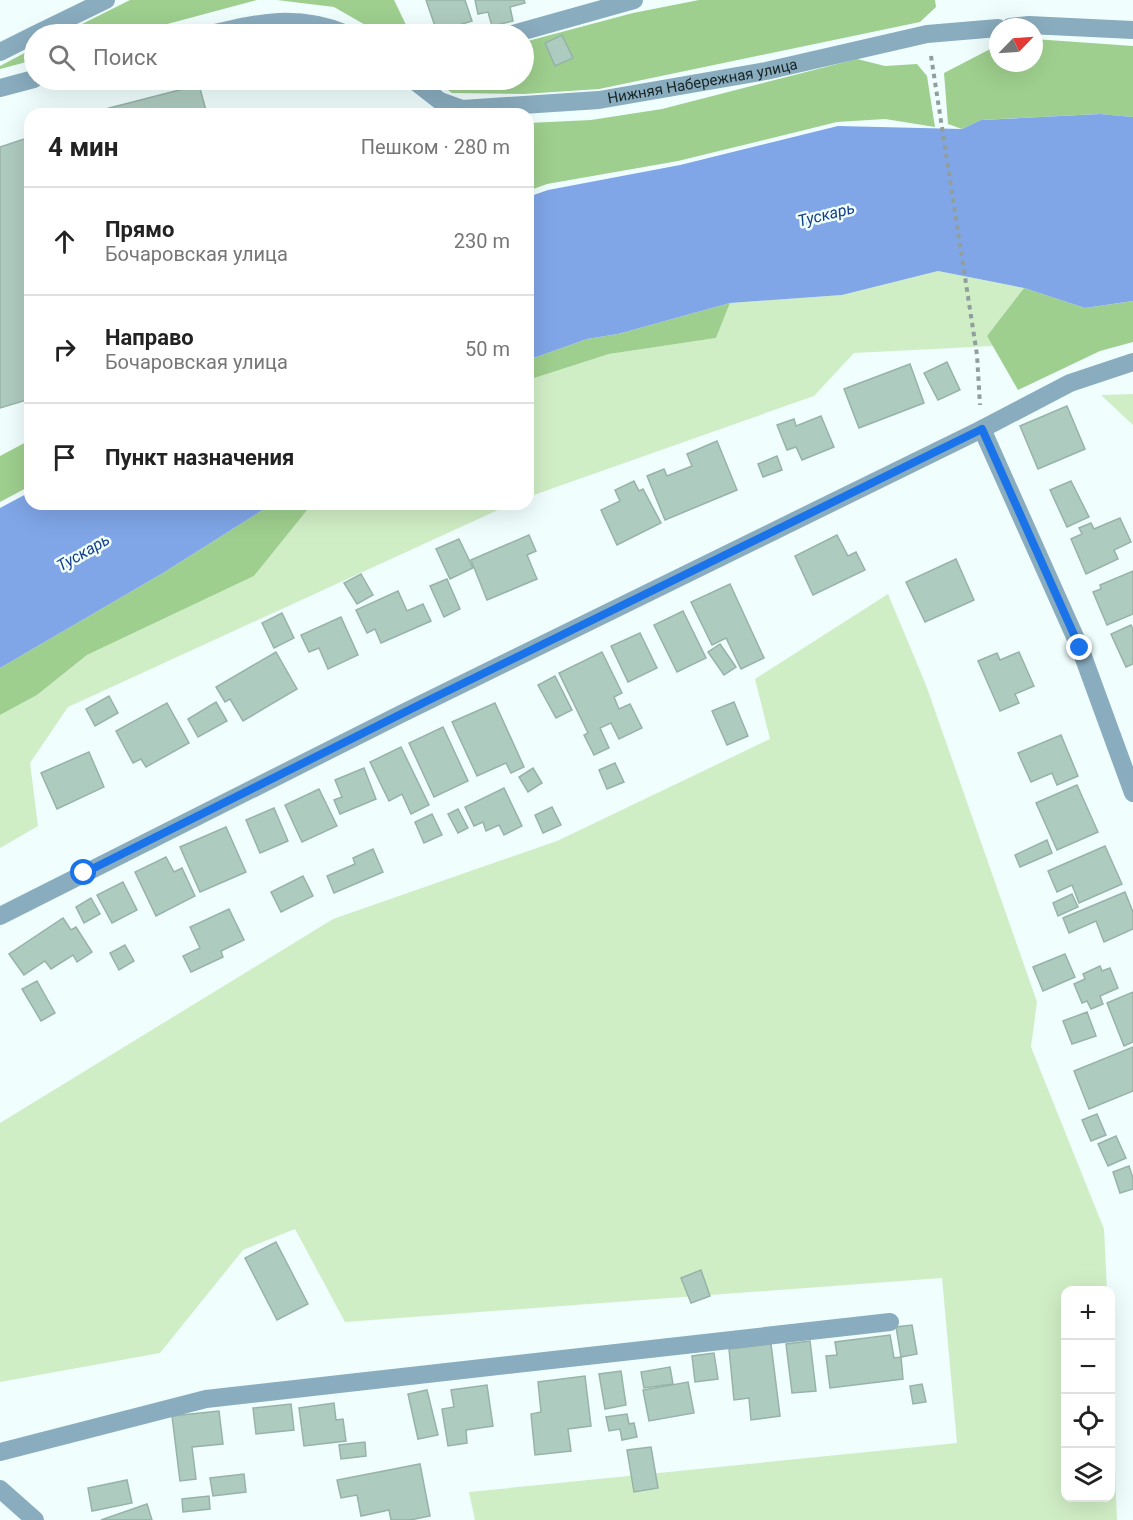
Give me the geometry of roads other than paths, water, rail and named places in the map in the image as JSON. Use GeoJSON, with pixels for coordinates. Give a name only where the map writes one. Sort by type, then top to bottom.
{"type":"FeatureCollection","features":[{"type":"Feature","properties":{"kind":"street"},"geometry":{"type":"LineString","coordinates":[[57,24],[106,0]]}},
{"type":"Feature","properties":{"kind":"street"},"geometry":{"type":"LineString","coordinates":[[534,28],[634,0]]}},
{"type":"Feature","properties":{"kind":"street"},"geometry":{"type":"LineString","coordinates":[[252,24],[296,22],[309,24]]}},
{"type":"Feature","properties":{"kind":"street"},"geometry":{"type":"LineString","coordinates":[[1043,26],[1133,30]]}},
{"type":"Feature","properties":{"kind":"street","name":"Нижняя Набережная улица"},"geometry":{"type":"LineString","coordinates":[[477,108],[599,100],[766,71],[927,34],[989,29]]}},
{"type":"Feature","properties":{"kind":"street"},"geometry":{"type":"LineString","coordinates":[[0,52],[24,40]]}},
{"type":"Feature","properties":{"kind":"street"},"geometry":{"type":"LineString","coordinates":[[0,88],[24,82]]}},
{"type":"Feature","properties":{"kind":"street","name":"Нижняя Набережная улица"},"geometry":{"type":"LineString","coordinates":[[426,90],[440,101],[459,108]]}},
{"type":"Feature","properties":{"kind":"street"},"geometry":{"type":"LineString","coordinates":[[0,916],[412,709],[982,429],[1070,383],[1133,362]]}},
{"type":"Feature","properties":{"kind":"street"},"geometry":{"type":"LineString","coordinates":[[982,429],[1080,648],[1133,793]]}},
{"type":"Feature","properties":{"kind":"street"},"geometry":{"type":"LineString","coordinates":[[0,1452],[206,1399],[890,1322]]}},
{"type":"Feature","properties":{"kind":"street"},"geometry":{"type":"LineString","coordinates":[[0,1489],[35,1520]]}},
{"type":"Feature","properties":{"kind":"water","name":"Тускарь"},"geometry":{"type":"Polygon","coordinates":[[[1100,114],[1133,117],[1133,301],[1085,308],[1024,288],[938,271],[842,295],[730,303],[618,334],[587,339],[534,358],[534,195],[548,190],[680,165],[838,126],[962,129],[981,120],[1100,114]]]}},
{"type":"Feature","properties":{"kind":"water","name":"Тускарь"},"geometry":{"type":"Polygon","coordinates":[[[24,495],[24,510],[263,510],[163,573],[0,668],[0,508],[24,495]]]}}]}
